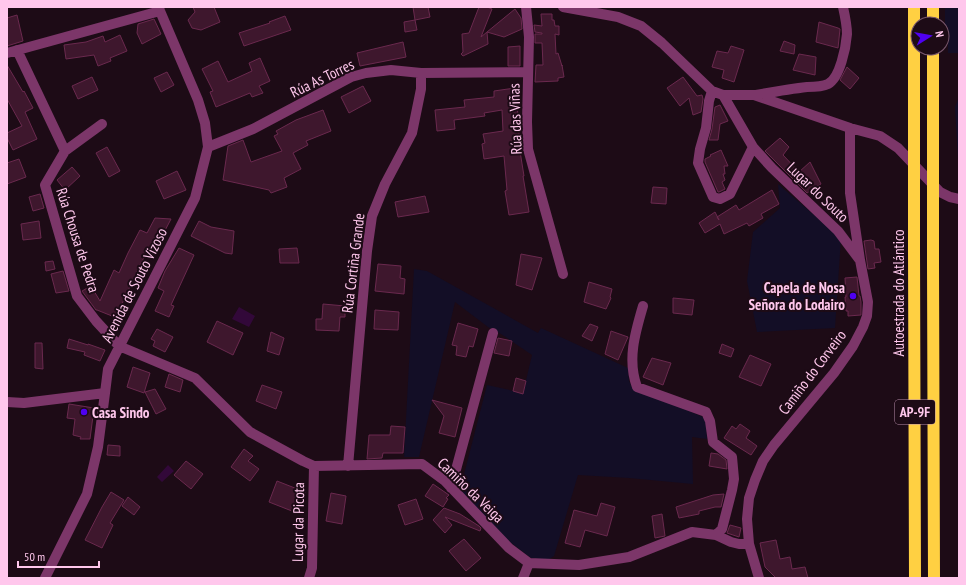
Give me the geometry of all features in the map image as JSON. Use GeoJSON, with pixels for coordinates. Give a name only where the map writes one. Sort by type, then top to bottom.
{"type":"FeatureCollection","features":[{"type":"Feature","properties":{"kind":"highway","name":"Autoestrada do Atlántico"},"geometry":{"type":"LineString","coordinates":[[914,7],[915,578]]}},
{"type":"Feature","properties":{"kind":"highway","name":"AP-9F"},"geometry":{"type":"LineString","coordinates":[[933,56],[934,578]]}},
{"type":"Feature","properties":{"kind":"highway"},"geometry":{"type":"LineString","coordinates":[[934,287],[942,578]]}},
{"type":"Feature","properties":{"kind":"highway"},"geometry":{"type":"LineString","coordinates":[[909,578],[915,422]]}},
{"type":"Feature","properties":{"kind":"street","name":"Rúa das Viñas"},"geometry":{"type":"LineString","coordinates":[[526,7],[529,37],[527,122],[528,149],[563,274]]}},
{"type":"Feature","properties":{"kind":"street"},"geometry":{"type":"LineString","coordinates":[[563,7],[618,17],[641,26],[662,43],[712,91],[723,95],[754,95],[824,86],[830,83],[842,62],[846,40],[847,33],[843,7]]}},
{"type":"Feature","properties":{"kind":"street"},"geometry":{"type":"LineString","coordinates":[[102,124],[65,151],[12,52],[159,9]]}},
{"type":"Feature","properties":{"kind":"street","name":"Avenida de Souto Vizoso"},"geometry":{"type":"LineString","coordinates":[[46,578],[86,494],[98,447],[108,368],[195,198],[208,147],[205,123],[198,100],[159,9]]}},
{"type":"Feature","properties":{"kind":"street","name":"Rúa As Torres"},"geometry":{"type":"LineString","coordinates":[[208,147],[253,129],[351,77],[366,73],[390,70],[421,73],[528,72]]}},
{"type":"Feature","properties":{"kind":"street","name":"Rúa Cortiña Grande"},"geometry":{"type":"LineString","coordinates":[[348,466],[367,252],[372,216],[385,184],[412,133],[422,89],[421,73]]}},
{"type":"Feature","properties":{"kind":"street"},"geometry":{"type":"LineString","coordinates":[[712,91],[698,163],[713,197],[720,199],[730,194],[753,147]]}},
{"type":"Feature","properties":{"kind":"street","name":"Lugar do Souto"},"geometry":{"type":"LineString","coordinates":[[723,95],[753,147],[772,168],[838,231],[860,260]]}},
{"type":"Feature","properties":{"kind":"street"},"geometry":{"type":"LineString","coordinates":[[754,95],[850,128],[880,136],[898,148],[940,192],[950,197],[959,199]]}},
{"type":"Feature","properties":{"kind":"street","name":"Camiño do Corveiro"},"geometry":{"type":"LineString","coordinates":[[759,578],[749,544],[747,519],[749,498],[755,480],[763,462],[774,445],[834,373],[853,346],[867,316],[868,302],[850,193],[850,128]]}},
{"type":"Feature","properties":{"kind":"street","name":"Rúa Chousa de Pedra"},"geometry":{"type":"LineString","coordinates":[[65,151],[45,185],[77,296],[96,321],[120,346]]}},
{"type":"Feature","properties":{"kind":"street"},"geometry":{"type":"LineString","coordinates":[[643,306],[635,335],[632,359],[633,378],[637,387],[706,412],[710,421],[713,442],[732,456],[734,479],[732,490],[722,529],[716,535]]}},
{"type":"Feature","properties":{"kind":"street"},"geometry":{"type":"LineString","coordinates":[[451,488],[493,333]]}},
{"type":"Feature","properties":{"kind":"street","name":"Camiño da Veiga"},"geometry":{"type":"LineString","coordinates":[[120,346],[195,378],[250,432],[314,466],[422,464],[445,481],[509,548],[529,563]]}},
{"type":"Feature","properties":{"kind":"street"},"geometry":{"type":"LineString","coordinates":[[7,402],[24,403],[105,393]]}},
{"type":"Feature","properties":{"kind":"street","name":"Lugar da Picota"},"geometry":{"type":"LineString","coordinates":[[310,578],[312,568],[314,466]]}},
{"type":"Feature","properties":{"kind":"street"},"geometry":{"type":"LineString","coordinates":[[523,578],[529,563],[579,565],[629,557],[692,532],[716,535],[731,542],[749,544]]}},
{"type":"Feature","properties":{"kind":"shaded area"},"geometry":{"type":"Polygon","coordinates":[[[945,7],[959,7],[959,53],[950,53],[950,16],[945,16],[945,7]]]}},
{"type":"Feature","properties":{"kind":"shaded area"},"geometry":{"type":"Polygon","coordinates":[[[959,97],[959,176],[955,107],[959,97]]]}},
{"type":"Feature","properties":{"kind":"shaded area"},"geometry":{"type":"Polygon","coordinates":[[[778,184],[841,238],[835,328],[757,332],[747,281],[753,232],[780,208],[778,184]]]}},
{"type":"Feature","properties":{"kind":"shaded area"},"geometry":{"type":"Polygon","coordinates":[[[414,269],[427,271],[538,333],[541,328],[628,368],[629,381],[632,387],[703,417],[706,421],[707,439],[692,437],[693,484],[578,475],[554,556],[548,560],[531,558],[498,533],[460,490],[487,385],[523,393],[532,355],[488,327],[455,302],[419,457],[404,457],[414,269]]]}},
{"type":"Feature","properties":{"kind":"shaded area"},"geometry":{"type":"Polygon","coordinates":[[[239,307],[255,316],[249,327],[232,319],[239,307]]]}},
{"type":"Feature","properties":{"kind":"shaded area"},"geometry":{"type":"Polygon","coordinates":[[[168,465],[174,471],[162,482],[157,477],[168,465]]]}},
{"type":"Feature","properties":{"kind":"building"},"geometry":{"type":"Polygon","coordinates":[[[193,7],[214,7],[220,22],[201,30],[192,28],[188,20],[195,12],[193,7]]]}},
{"type":"Feature","properties":{"kind":"building"},"geometry":{"type":"Polygon","coordinates":[[[413,7],[428,7],[430,17],[415,20],[413,7]]]}},
{"type":"Feature","properties":{"kind":"building"},"geometry":{"type":"Polygon","coordinates":[[[479,7],[487,7],[492,9],[481,37],[487,32],[488,44],[463,56],[461,54],[463,52],[462,34],[469,33],[479,7]]]}},
{"type":"Feature","properties":{"kind":"building"},"geometry":{"type":"Polygon","coordinates":[[[515,9],[521,18],[522,29],[504,37],[487,32],[515,9]]]}},
{"type":"Feature","properties":{"kind":"building"},"geometry":{"type":"Polygon","coordinates":[[[541,14],[552,14],[552,20],[554,20],[555,26],[559,26],[559,35],[555,34],[556,54],[558,53],[564,77],[558,78],[558,81],[535,82],[536,65],[543,65],[542,43],[535,43],[535,34],[542,33],[535,32],[534,25],[542,26],[541,14]]]}},
{"type":"Feature","properties":{"kind":"building"},"geometry":{"type":"Polygon","coordinates":[[[17,15],[23,41],[7,46],[7,18],[17,15]]]}},
{"type":"Feature","properties":{"kind":"building"},"geometry":{"type":"Polygon","coordinates":[[[285,16],[291,30],[244,46],[239,33],[270,23],[269,22],[285,16]]]}},
{"type":"Feature","properties":{"kind":"building"},"geometry":{"type":"Polygon","coordinates":[[[154,19],[161,34],[142,44],[137,33],[138,24],[154,19]]]}},
{"type":"Feature","properties":{"kind":"building"},"geometry":{"type":"Polygon","coordinates":[[[415,20],[417,30],[405,32],[404,22],[415,20]]]}},
{"type":"Feature","properties":{"kind":"building"},"geometry":{"type":"Polygon","coordinates":[[[819,22],[840,29],[838,48],[816,42],[819,22]]]}},
{"type":"Feature","properties":{"kind":"building"},"geometry":{"type":"Polygon","coordinates":[[[120,35],[127,51],[110,58],[111,61],[98,66],[94,55],[66,59],[64,45],[86,42],[103,36],[105,42],[120,35]]]}},
{"type":"Feature","properties":{"kind":"building"},"geometry":{"type":"Polygon","coordinates":[[[784,41],[795,45],[794,54],[780,51],[784,41]]]}},
{"type":"Feature","properties":{"kind":"building"},"geometry":{"type":"Polygon","coordinates":[[[403,42],[406,57],[360,66],[357,53],[403,42]]]}},
{"type":"Feature","properties":{"kind":"building"},"geometry":{"type":"Polygon","coordinates":[[[520,46],[520,66],[508,66],[508,47],[520,46]]]}},
{"type":"Feature","properties":{"kind":"building"},"geometry":{"type":"Polygon","coordinates":[[[731,46],[744,50],[734,82],[722,78],[724,70],[712,67],[717,51],[728,53],[731,46]]]}},
{"type":"Feature","properties":{"kind":"building"},"geometry":{"type":"Polygon","coordinates":[[[799,54],[816,57],[815,75],[793,70],[799,54]]]}},
{"type":"Feature","properties":{"kind":"building"},"geometry":{"type":"Polygon","coordinates":[[[260,58],[270,81],[259,86],[263,93],[252,97],[250,93],[216,107],[210,92],[213,91],[202,69],[218,61],[228,82],[252,71],[249,63],[260,58]]]}},
{"type":"Feature","properties":{"kind":"building"},"geometry":{"type":"Polygon","coordinates":[[[7,65],[33,108],[25,112],[37,139],[13,150],[7,138],[7,133],[22,126],[7,99],[7,65]]]}},
{"type":"Feature","properties":{"kind":"building"},"geometry":{"type":"Polygon","coordinates":[[[847,67],[859,78],[850,89],[840,80],[847,67]]]}},
{"type":"Feature","properties":{"kind":"building"},"geometry":{"type":"Polygon","coordinates":[[[167,72],[174,85],[161,92],[154,78],[167,72]]]}},
{"type":"Feature","properties":{"kind":"building"},"geometry":{"type":"Polygon","coordinates":[[[92,77],[98,90],[78,99],[72,86],[92,77]]]}},
{"type":"Feature","properties":{"kind":"building"},"geometry":{"type":"Polygon","coordinates":[[[683,77],[697,96],[702,95],[703,99],[701,112],[693,115],[689,98],[680,106],[667,88],[683,77]]]}},
{"type":"Feature","properties":{"kind":"building"},"geometry":{"type":"Polygon","coordinates":[[[363,86],[371,101],[349,113],[341,97],[363,86]]]}},
{"type":"Feature","properties":{"kind":"building"},"geometry":{"type":"Polygon","coordinates":[[[515,88],[518,115],[516,116],[521,145],[519,145],[529,212],[509,215],[505,191],[507,190],[504,156],[484,159],[482,144],[485,143],[483,134],[503,131],[502,110],[484,113],[485,116],[454,120],[455,129],[437,131],[435,110],[465,107],[464,100],[494,97],[494,91],[515,88]]]}},
{"type":"Feature","properties":{"kind":"building"},"geometry":{"type":"Polygon","coordinates":[[[720,105],[728,121],[720,124],[718,140],[709,140],[715,107],[720,105]]]}},
{"type":"Feature","properties":{"kind":"building"},"geometry":{"type":"Polygon","coordinates":[[[323,110],[331,131],[306,141],[308,145],[293,153],[301,169],[284,178],[287,187],[271,193],[269,190],[223,180],[228,146],[243,140],[251,162],[282,151],[274,136],[278,134],[276,131],[296,120],[323,110]]]}},
{"type":"Feature","properties":{"kind":"building"},"geometry":{"type":"Polygon","coordinates":[[[780,138],[789,147],[783,155],[799,172],[810,162],[821,184],[807,193],[765,151],[780,138]]]}},
{"type":"Feature","properties":{"kind":"building"},"geometry":{"type":"Polygon","coordinates":[[[107,147],[120,171],[109,177],[96,153],[107,147]]]}},
{"type":"Feature","properties":{"kind":"building"},"geometry":{"type":"Polygon","coordinates":[[[721,150],[728,166],[724,166],[725,174],[723,174],[725,180],[722,182],[725,189],[718,192],[705,159],[721,150]]]}},
{"type":"Feature","properties":{"kind":"building"},"geometry":{"type":"Polygon","coordinates":[[[19,159],[26,177],[7,184],[7,163],[19,159]]]}},
{"type":"Feature","properties":{"kind":"building"},"geometry":{"type":"Polygon","coordinates":[[[72,167],[80,176],[65,190],[57,180],[72,167]]]}},
{"type":"Feature","properties":{"kind":"building"},"geometry":{"type":"Polygon","coordinates":[[[177,171],[186,190],[164,199],[156,181],[177,171]]]}},
{"type":"Feature","properties":{"kind":"building"},"geometry":{"type":"Polygon","coordinates":[[[653,187],[667,188],[666,204],[651,203],[653,187]]]}},
{"type":"Feature","properties":{"kind":"building"},"geometry":{"type":"Polygon","coordinates":[[[772,190],[779,204],[761,214],[763,218],[749,226],[747,223],[724,234],[720,224],[705,233],[699,223],[715,212],[717,217],[736,205],[739,210],[772,190]]]}},
{"type":"Feature","properties":{"kind":"building"},"geometry":{"type":"Polygon","coordinates":[[[40,194],[44,208],[33,211],[29,197],[40,194]]]}},
{"type":"Feature","properties":{"kind":"building"},"geometry":{"type":"Polygon","coordinates":[[[425,196],[429,212],[398,217],[395,202],[425,196]]]}},
{"type":"Feature","properties":{"kind":"building"},"geometry":{"type":"Polygon","coordinates":[[[155,218],[171,219],[160,240],[155,237],[140,265],[121,306],[127,309],[122,320],[96,310],[82,291],[91,286],[100,301],[114,270],[119,273],[140,230],[147,233],[155,218]]]}},
{"type":"Feature","properties":{"kind":"building"},"geometry":{"type":"Polygon","coordinates":[[[39,221],[41,238],[23,240],[21,224],[39,221]]]}},
{"type":"Feature","properties":{"kind":"building"},"geometry":{"type":"Polygon","coordinates":[[[199,221],[211,227],[234,231],[232,254],[225,253],[191,236],[199,221]]]}},
{"type":"Feature","properties":{"kind":"building"},"geometry":{"type":"Polygon","coordinates":[[[864,241],[874,241],[875,249],[879,249],[881,262],[874,263],[875,268],[868,269],[864,241]]]}},
{"type":"Feature","properties":{"kind":"building"},"geometry":{"type":"Polygon","coordinates":[[[179,248],[194,255],[171,305],[174,306],[169,317],[155,311],[164,291],[158,288],[165,271],[179,248]]]}},
{"type":"Feature","properties":{"kind":"building"},"geometry":{"type":"Polygon","coordinates":[[[297,248],[299,263],[280,263],[279,249],[297,248]]]}},
{"type":"Feature","properties":{"kind":"building"},"geometry":{"type":"Polygon","coordinates":[[[521,254],[542,258],[532,290],[516,285],[521,254]]]}},
{"type":"Feature","properties":{"kind":"building"},"geometry":{"type":"Polygon","coordinates":[[[53,261],[55,269],[46,271],[45,262],[53,261]]]}},
{"type":"Feature","properties":{"kind":"building"},"geometry":{"type":"Polygon","coordinates":[[[378,264],[401,266],[400,278],[405,279],[404,294],[375,291],[378,264]]]}},
{"type":"Feature","properties":{"kind":"building"},"geometry":{"type":"Polygon","coordinates":[[[63,271],[69,291],[56,293],[51,274],[63,271]]]}},
{"type":"Feature","properties":{"kind":"building","name":"Capela de Nosa Señora do Lodairo"},"geometry":{"type":"Polygon","coordinates":[[[857,277],[861,302],[861,315],[848,316],[848,311],[846,311],[845,278],[857,277]]]}},
{"type":"Feature","properties":{"kind":"building"},"geometry":{"type":"Polygon","coordinates":[[[589,282],[612,289],[611,298],[606,309],[584,302],[589,282]]]}},
{"type":"Feature","properties":{"kind":"building"},"geometry":{"type":"Polygon","coordinates":[[[673,298],[694,300],[692,315],[673,313],[673,298]]]}},
{"type":"Feature","properties":{"kind":"building"},"geometry":{"type":"Polygon","coordinates":[[[323,304],[345,306],[345,317],[340,317],[339,331],[316,330],[316,319],[322,319],[323,304]]]}},
{"type":"Feature","properties":{"kind":"building"},"geometry":{"type":"Polygon","coordinates":[[[375,310],[399,312],[398,330],[374,329],[375,310]]]}},
{"type":"Feature","properties":{"kind":"building"},"geometry":{"type":"Polygon","coordinates":[[[217,321],[243,333],[233,355],[207,342],[217,321]]]}},
{"type":"Feature","properties":{"kind":"building"},"geometry":{"type":"Polygon","coordinates":[[[458,323],[478,329],[473,347],[469,346],[466,357],[456,355],[457,346],[452,345],[458,323]]]}},
{"type":"Feature","properties":{"kind":"building"},"geometry":{"type":"Polygon","coordinates":[[[590,324],[598,327],[592,341],[582,336],[590,324]]]}},
{"type":"Feature","properties":{"kind":"building"},"geometry":{"type":"Polygon","coordinates":[[[157,329],[173,337],[165,352],[153,346],[155,341],[151,339],[157,329]]]}},
{"type":"Feature","properties":{"kind":"building"},"geometry":{"type":"Polygon","coordinates":[[[611,331],[628,337],[618,360],[605,354],[611,331]]]}},
{"type":"Feature","properties":{"kind":"building"},"geometry":{"type":"Polygon","coordinates":[[[271,332],[284,338],[279,355],[267,351],[271,332]]]}},
{"type":"Feature","properties":{"kind":"building"},"geometry":{"type":"Polygon","coordinates":[[[498,338],[512,341],[509,356],[494,353],[498,338]]]}},
{"type":"Feature","properties":{"kind":"building"},"geometry":{"type":"Polygon","coordinates":[[[69,339],[105,350],[100,361],[84,355],[85,352],[67,348],[69,339]]]}},
{"type":"Feature","properties":{"kind":"building"},"geometry":{"type":"Polygon","coordinates":[[[35,343],[42,343],[43,369],[35,368],[35,343]]]}},
{"type":"Feature","properties":{"kind":"building"},"geometry":{"type":"Polygon","coordinates":[[[722,344],[734,349],[731,357],[719,353],[722,344]]]}},
{"type":"Feature","properties":{"kind":"building"},"geometry":{"type":"Polygon","coordinates":[[[750,355],[771,364],[761,386],[739,377],[750,355]]]}},
{"type":"Feature","properties":{"kind":"building"},"geometry":{"type":"Polygon","coordinates":[[[652,358],[671,363],[663,385],[643,377],[652,358]]]}},
{"type":"Feature","properties":{"kind":"building"},"geometry":{"type":"Polygon","coordinates":[[[133,367],[150,373],[144,393],[127,387],[133,367]]]}},
{"type":"Feature","properties":{"kind":"building"},"geometry":{"type":"Polygon","coordinates":[[[169,374],[183,380],[180,392],[165,387],[169,374]]]}},
{"type":"Feature","properties":{"kind":"building"},"geometry":{"type":"Polygon","coordinates":[[[516,378],[526,381],[523,394],[513,391],[516,378]]]}},
{"type":"Feature","properties":{"kind":"building"},"geometry":{"type":"Polygon","coordinates":[[[262,385],[282,392],[276,409],[256,401],[262,385]]]}},
{"type":"Feature","properties":{"kind":"building"},"geometry":{"type":"Polygon","coordinates":[[[155,389],[166,409],[156,414],[145,392],[155,389]]]}},
{"type":"Feature","properties":{"kind":"building"},"geometry":{"type":"Polygon","coordinates":[[[432,400],[462,408],[455,437],[439,433],[444,416],[432,400]]]}},
{"type":"Feature","properties":{"kind":"building"},"geometry":{"type":"Polygon","coordinates":[[[69,404],[94,408],[90,439],[80,439],[81,437],[73,435],[75,419],[67,418],[69,404]]]}},
{"type":"Feature","properties":{"kind":"building"},"geometry":{"type":"Polygon","coordinates":[[[740,424],[750,431],[746,438],[757,446],[751,455],[724,438],[732,426],[736,429],[740,424]]]}},
{"type":"Feature","properties":{"kind":"building"},"geometry":{"type":"Polygon","coordinates":[[[391,426],[405,427],[403,453],[383,453],[382,458],[367,459],[369,435],[390,435],[391,426]]]}},
{"type":"Feature","properties":{"kind":"building"},"geometry":{"type":"Polygon","coordinates":[[[108,445],[120,446],[120,456],[107,455],[108,445]]]}},
{"type":"Feature","properties":{"kind":"building"},"geometry":{"type":"Polygon","coordinates":[[[244,449],[253,456],[248,461],[259,469],[250,481],[231,467],[244,449]]]}},
{"type":"Feature","properties":{"kind":"building"},"geometry":{"type":"Polygon","coordinates":[[[711,453],[718,454],[726,460],[727,469],[709,466],[711,453]]]}},
{"type":"Feature","properties":{"kind":"building"},"geometry":{"type":"Polygon","coordinates":[[[186,461],[203,474],[191,489],[174,475],[186,461]]]}},
{"type":"Feature","properties":{"kind":"building"},"geometry":{"type":"Polygon","coordinates":[[[277,481],[305,492],[297,513],[269,502],[277,481]]]}},
{"type":"Feature","properties":{"kind":"building"},"geometry":{"type":"Polygon","coordinates":[[[433,484],[449,495],[446,498],[448,499],[443,507],[425,496],[433,484]]]}},
{"type":"Feature","properties":{"kind":"building"},"geometry":{"type":"Polygon","coordinates":[[[111,492],[124,500],[110,523],[113,525],[102,548],[85,540],[111,492]]]}},
{"type":"Feature","properties":{"kind":"building"},"geometry":{"type":"Polygon","coordinates":[[[331,493],[346,496],[342,524],[326,521],[331,493]]]}},
{"type":"Feature","properties":{"kind":"building"},"geometry":{"type":"Polygon","coordinates":[[[724,494],[721,507],[699,511],[699,514],[679,518],[676,507],[713,495],[724,494]]]}},
{"type":"Feature","properties":{"kind":"building"},"geometry":{"type":"Polygon","coordinates":[[[128,497],[140,507],[134,515],[122,506],[128,497]]]}},
{"type":"Feature","properties":{"kind":"building"},"geometry":{"type":"Polygon","coordinates":[[[416,499],[423,519],[405,525],[398,505],[416,499]]]}},
{"type":"Feature","properties":{"kind":"building"},"geometry":{"type":"Polygon","coordinates":[[[601,503],[615,507],[607,536],[585,530],[580,547],[565,543],[574,510],[597,516],[601,503]]]}},
{"type":"Feature","properties":{"kind":"building"},"geometry":{"type":"Polygon","coordinates":[[[444,508],[460,514],[479,526],[481,528],[480,531],[445,517],[452,525],[445,533],[433,520],[444,508]]]}},
{"type":"Feature","properties":{"kind":"building"},"geometry":{"type":"Polygon","coordinates":[[[662,514],[665,536],[655,538],[652,516],[662,514]]]}},
{"type":"Feature","properties":{"kind":"building"},"geometry":{"type":"Polygon","coordinates":[[[730,525],[741,528],[739,537],[727,533],[730,525]]]}},
{"type":"Feature","properties":{"kind":"building"},"geometry":{"type":"Polygon","coordinates":[[[464,539],[481,558],[466,571],[449,551],[464,539]]]}},
{"type":"Feature","properties":{"kind":"building"},"geometry":{"type":"Polygon","coordinates":[[[776,540],[780,559],[790,557],[792,569],[805,567],[808,578],[776,578],[765,567],[760,543],[776,540]]]}},
{"type":"Feature","properties":{"kind":"place","name":"Capela de Nosa Señora do Lodairo"},"geometry":{"type":"Point","coordinates":[853,296]}},
{"type":"Feature","properties":{"kind":"place","name":"Casa Sindo"},"geometry":{"type":"Point","coordinates":[84,412]}}]}
